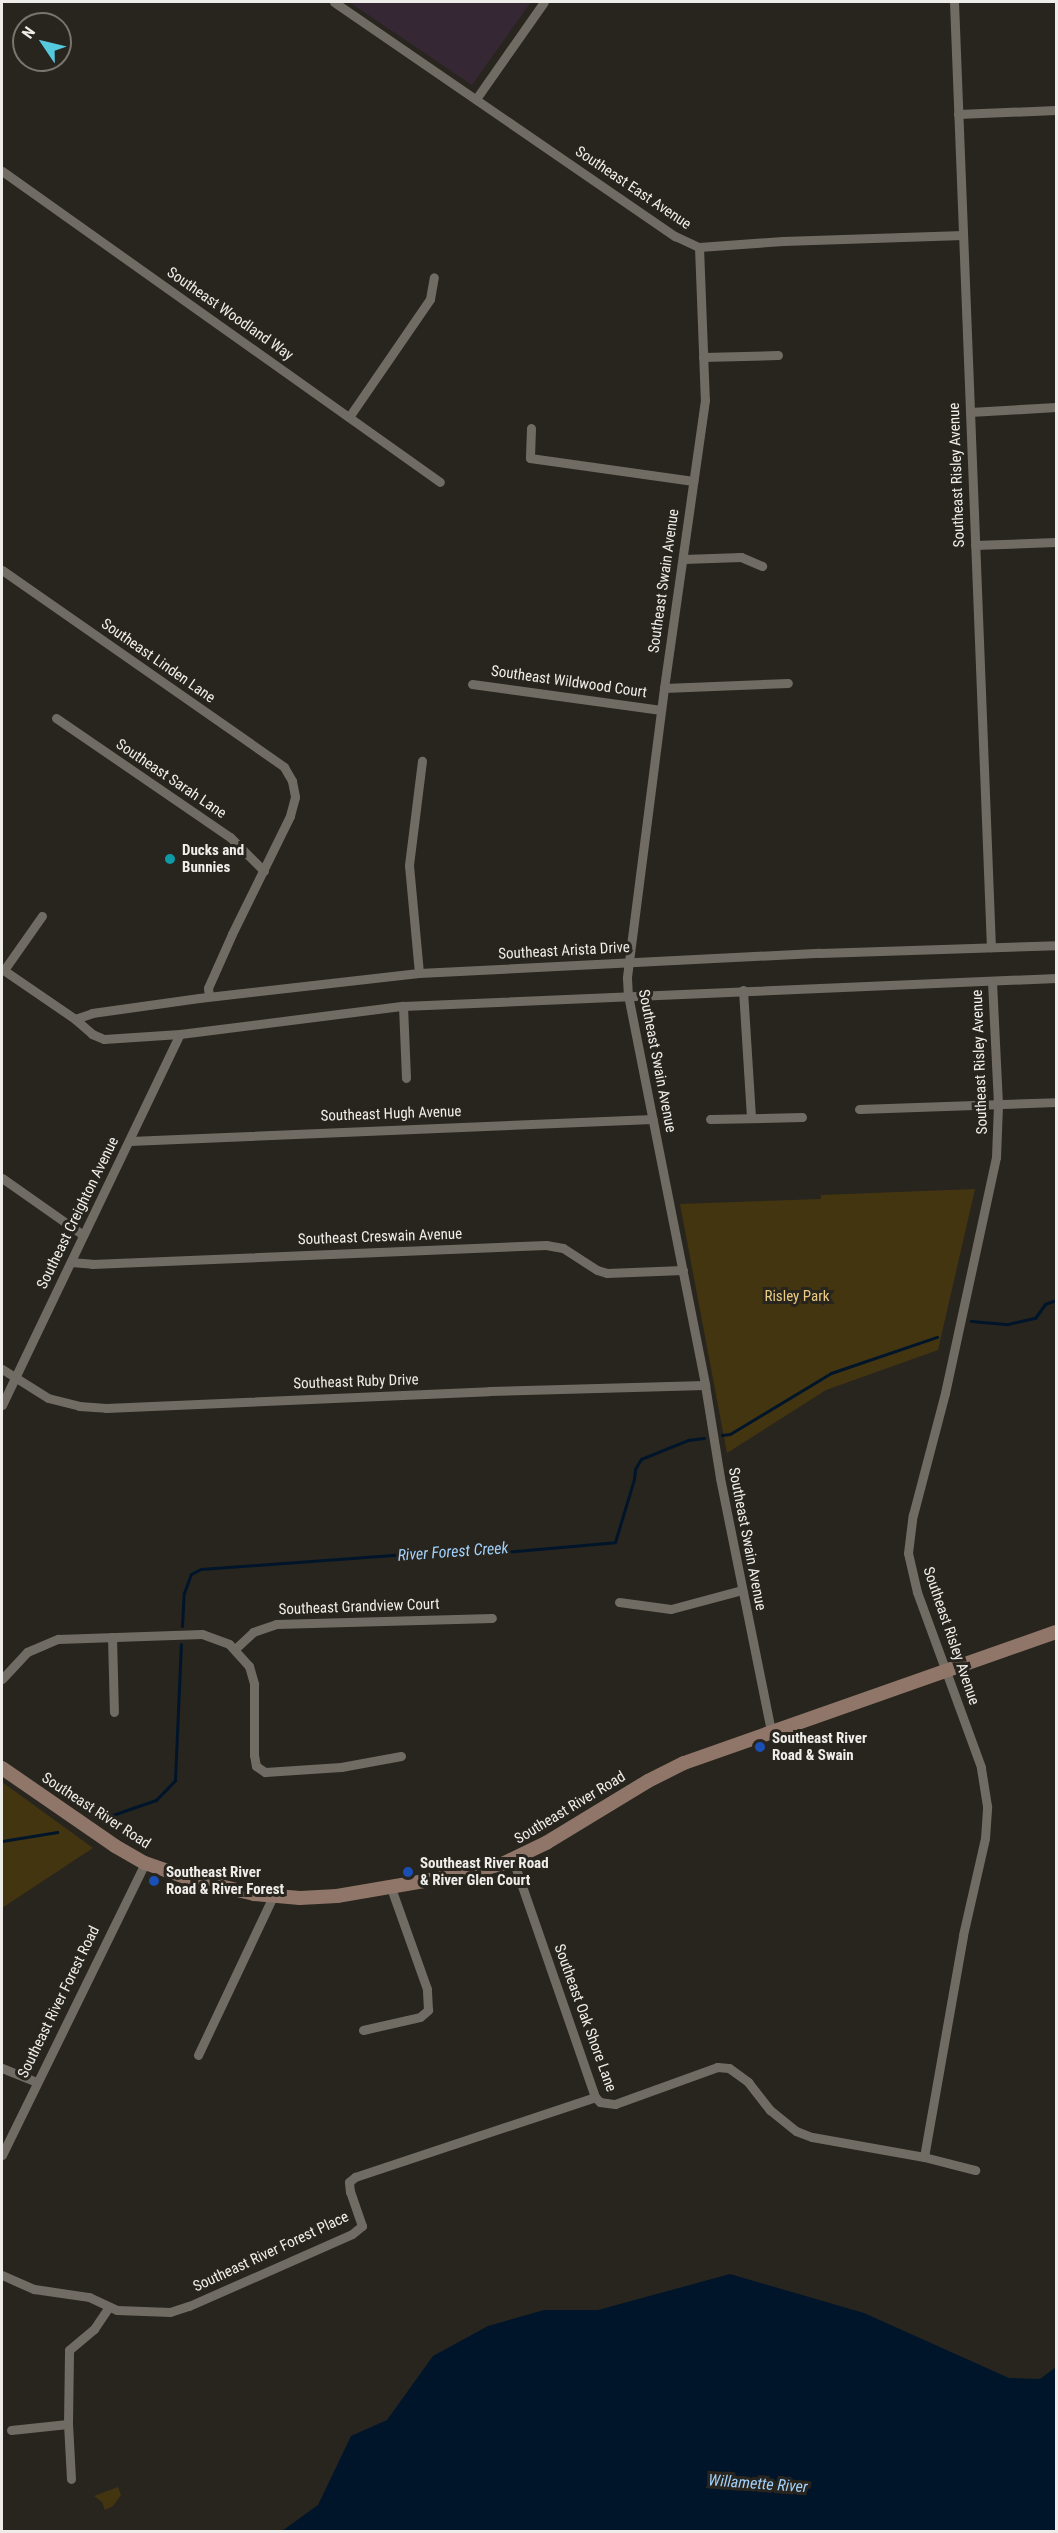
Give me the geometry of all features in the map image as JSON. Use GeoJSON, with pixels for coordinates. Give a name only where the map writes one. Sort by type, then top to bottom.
{"type":"FeatureCollection","features":[{"type":"Feature","properties":{"kind":"street","name":"Southeast East Avenue"},"geometry":{"type":"LineString","coordinates":[[334,2],[675,236],[699,247],[783,240],[963,235]]}},
{"type":"Feature","properties":{"kind":"street"},"geometry":{"type":"LineString","coordinates":[[476,99],[544,2]]}},
{"type":"Feature","properties":{"kind":"street","name":"Southeast Risley Avenue"},"geometry":{"type":"LineString","coordinates":[[954,2],[991,947]]}},
{"type":"Feature","properties":{"kind":"street"},"geometry":{"type":"LineString","coordinates":[[958,114],[1056,110]]}},
{"type":"Feature","properties":{"kind":"street","name":"Southeast Woodland Way"},"geometry":{"type":"LineString","coordinates":[[2,171],[440,482]]}},
{"type":"Feature","properties":{"kind":"street","name":"Southeast Swain Avenue"},"geometry":{"type":"LineString","coordinates":[[699,247],[705,400],[628,963],[628,995],[771,1731]]}},
{"type":"Feature","properties":{"kind":"street"},"geometry":{"type":"LineString","coordinates":[[350,417],[430,299],[434,277]]}},
{"type":"Feature","properties":{"kind":"street"},"geometry":{"type":"LineString","coordinates":[[704,357],[778,355]]}},
{"type":"Feature","properties":{"kind":"street"},"geometry":{"type":"LineString","coordinates":[[970,412],[1056,407]]}},
{"type":"Feature","properties":{"kind":"street"},"geometry":{"type":"LineString","coordinates":[[531,428],[530,458],[693,481]]}},
{"type":"Feature","properties":{"kind":"street"},"geometry":{"type":"LineString","coordinates":[[975,545],[1056,542]]}},
{"type":"Feature","properties":{"kind":"street"},"geometry":{"type":"LineString","coordinates":[[683,559],[741,557],[762,566]]}},
{"type":"Feature","properties":{"kind":"street","name":"Southeast Linden Lane"},"geometry":{"type":"LineString","coordinates":[[2,570],[284,767],[292,781],[294,797],[290,816],[264,871]]}},
{"type":"Feature","properties":{"kind":"street"},"geometry":{"type":"LineString","coordinates":[[664,688],[788,683]]}},
{"type":"Feature","properties":{"kind":"street","name":"Southeast Wildwood Court"},"geometry":{"type":"LineString","coordinates":[[472,684],[661,710]]}},
{"type":"Feature","properties":{"kind":"street","name":"Southeast Sarah Lane"},"geometry":{"type":"LineString","coordinates":[[56,718],[230,837],[264,871]]}},
{"type":"Feature","properties":{"kind":"street"},"geometry":{"type":"LineString","coordinates":[[419,973],[409,865],[422,761]]}},
{"type":"Feature","properties":{"kind":"street"},"geometry":{"type":"LineString","coordinates":[[209,996],[208,988],[264,871]]}},
{"type":"Feature","properties":{"kind":"street"},"geometry":{"type":"LineString","coordinates":[[42,916],[2,969],[101,1039],[180,1034],[403,1006],[1056,978]]}},
{"type":"Feature","properties":{"kind":"street","name":"Southeast Arista Drive"},"geometry":{"type":"LineString","coordinates":[[75,1019],[92,1013],[209,996],[419,973],[1056,945]]}},
{"type":"Feature","properties":{"kind":"street","name":"Southeast Risley Avenue"},"geometry":{"type":"LineString","coordinates":[[924,2157],[963,1935],[986,1825],[985,1788],[981,1767],[917,1592],[908,1553],[909,1537],[945,1393],[991,1191],[996,1157],[998,1104],[992,981]]}},
{"type":"Feature","properties":{"kind":"street"},"geometry":{"type":"LineString","coordinates":[[743,990],[751,1117]]}},
{"type":"Feature","properties":{"kind":"street"},"geometry":{"type":"LineString","coordinates":[[403,1006],[406,1078]]}},
{"type":"Feature","properties":{"kind":"street","name":"Southeast Creighton Avenue"},"geometry":{"type":"LineString","coordinates":[[2,1405],[180,1034]]}},
{"type":"Feature","properties":{"kind":"street"},"geometry":{"type":"LineString","coordinates":[[859,1109],[1056,1102]]}},
{"type":"Feature","properties":{"kind":"street"},"geometry":{"type":"LineString","coordinates":[[710,1119],[802,1117]]}},
{"type":"Feature","properties":{"kind":"street","name":"Southeast Hugh Avenue"},"geometry":{"type":"LineString","coordinates":[[130,1140],[653,1119]]}},
{"type":"Feature","properties":{"kind":"street"},"geometry":{"type":"LineString","coordinates":[[2,1178],[83,1235]]}},
{"type":"Feature","properties":{"kind":"street","name":"Southeast Creswain Avenue"},"geometry":{"type":"LineString","coordinates":[[71,1262],[92,1264],[546,1245],[563,1248],[597,1270],[607,1273],[682,1270]]}},
{"type":"Feature","properties":{"kind":"street","name":"Southeast Ruby Drive"},"geometry":{"type":"LineString","coordinates":[[2,1369],[48,1398],[79,1406],[106,1408],[489,1391],[705,1385]]}},
{"type":"Feature","properties":{"kind":"street"},"geometry":{"type":"LineString","coordinates":[[619,1602],[671,1609],[742,1590]]}},
{"type":"Feature","properties":{"kind":"street","name":"Southeast Grandview Court"},"geometry":{"type":"LineString","coordinates":[[235,1649],[253,1632],[276,1624],[492,1618]]}},
{"type":"Feature","properties":{"kind":"street","name":"Southeast River Road"},"geometry":{"type":"LineString","coordinates":[[2,1768],[115,1846],[145,1863],[212,1885],[273,1896],[318,1898],[391,1888],[478,1871],[513,1860],[565,1833],[675,1767],[771,1731],[1056,1632]]}},
{"type":"Feature","properties":{"kind":"street"},"geometry":{"type":"LineString","coordinates":[[2,1679],[16,1660],[42,1644],[68,1638],[202,1634],[221,1639],[235,1649],[249,1666],[254,1684],[256,1766],[265,1772],[341,1767],[401,1756]]}},
{"type":"Feature","properties":{"kind":"street"},"geometry":{"type":"LineString","coordinates":[[112,1637],[114,1712]]}},
{"type":"Feature","properties":{"kind":"street","name":"Southeast Oak Shore Lane"},"geometry":{"type":"LineString","coordinates":[[513,1860],[595,2097],[600,2102],[615,2104],[717,2067],[729,2068],[748,2082],[770,2109],[796,2131],[812,2138],[924,2157],[975,2170]]}},
{"type":"Feature","properties":{"kind":"street","name":"Southeast River Forest Road"},"geometry":{"type":"LineString","coordinates":[[2,2155],[145,1863]]}},
{"type":"Feature","properties":{"kind":"street"},"geometry":{"type":"LineString","coordinates":[[363,2030],[420,2017],[428,2010],[427,1989],[391,1888]]}},
{"type":"Feature","properties":{"kind":"street"},"geometry":{"type":"LineString","coordinates":[[198,2055],[273,1896]]}},
{"type":"Feature","properties":{"kind":"street"},"geometry":{"type":"LineString","coordinates":[[2,2068],[36,2082]]}},
{"type":"Feature","properties":{"kind":"street","name":"Southeast River Forest Place"},"geometry":{"type":"LineString","coordinates":[[2,2275],[34,2289],[89,2297],[108,2308],[170,2312],[214,2296],[352,2234],[362,2226],[350,2192],[349,2182],[355,2177],[595,2097]]}},
{"type":"Feature","properties":{"kind":"street"},"geometry":{"type":"LineString","coordinates":[[71,2479],[68,2424],[69,2350],[94,2329],[108,2308]]}},
{"type":"Feature","properties":{"kind":"street"},"geometry":{"type":"LineString","coordinates":[[11,2430],[68,2424]]}},
{"type":"Feature","properties":{"kind":"shaded area"},"geometry":{"type":"Polygon","coordinates":[[[349,2],[531,2],[472,85],[349,2]]]}},
{"type":"Feature","properties":{"kind":"green space","name":"Risley Park"},"geometry":{"type":"Polygon","coordinates":[[[975,1189],[938,1350],[826,1390],[727,1453],[680,1204],[821,1199],[821,1195],[975,1189]]]}},
{"type":"Feature","properties":{"kind":"green space"},"geometry":{"type":"Polygon","coordinates":[[[2,1782],[93,1848],[2,1908],[2,1782]]]}},
{"type":"Feature","properties":{"kind":"green space"},"geometry":{"type":"Polygon","coordinates":[[[118,2487],[121,2495],[113,2506],[105,2510],[102,2502],[94,2496],[118,2487]]]}},
{"type":"Feature","properties":{"kind":"water","name":"Willamette River"},"geometry":{"type":"Polygon","coordinates":[[[730,2274],[864,2313],[1009,2378],[1040,2379],[1056,2367],[1056,2531],[282,2531],[318,2505],[351,2436],[387,2420],[433,2356],[488,2326],[544,2310],[598,2310],[730,2274]]]}},
{"type":"Feature","properties":{"kind":"waterway","name":"River Forest Creek"},"geometry":{"type":"LineString","coordinates":[[971,1321],[1008,1324],[1035,1318],[1045,1304],[1056,1300]]}},
{"type":"Feature","properties":{"kind":"waterway","name":"River Forest Creek"},"geometry":{"type":"LineString","coordinates":[[722,1435],[730,1434],[831,1373],[937,1337]]}},
{"type":"Feature","properties":{"kind":"waterway","name":"River Forest Creek"},"geometry":{"type":"LineString","coordinates":[[182,1626],[184,1593],[191,1574],[201,1569],[406,1554],[504,1552],[615,1542],[635,1469],[641,1459],[688,1440],[704,1438]]}},
{"type":"Feature","properties":{"kind":"waterway","name":"River Forest Creek"},"geometry":{"type":"LineString","coordinates":[[101,1819],[156,1800],[175,1780],[181,1644]]}},
{"type":"Feature","properties":{"kind":"waterway","name":"River Forest Creek"},"geometry":{"type":"LineString","coordinates":[[2,1841],[57,1832]]}},
{"type":"Feature","properties":{"kind":"place","name":"Ducks and Bunnies"},"geometry":{"type":"Point","coordinates":[170,859]}},
{"type":"Feature","properties":{"kind":"place","name":"Southeast River Road & Swain"},"geometry":{"type":"Point","coordinates":[760,1747]}},
{"type":"Feature","properties":{"kind":"place","name":"Southeast River Road & River Glen Court"},"geometry":{"type":"Point","coordinates":[408,1872]}},
{"type":"Feature","properties":{"kind":"place","name":"Southeast River Road & River Forest"},"geometry":{"type":"Point","coordinates":[154,1881]}}]}
